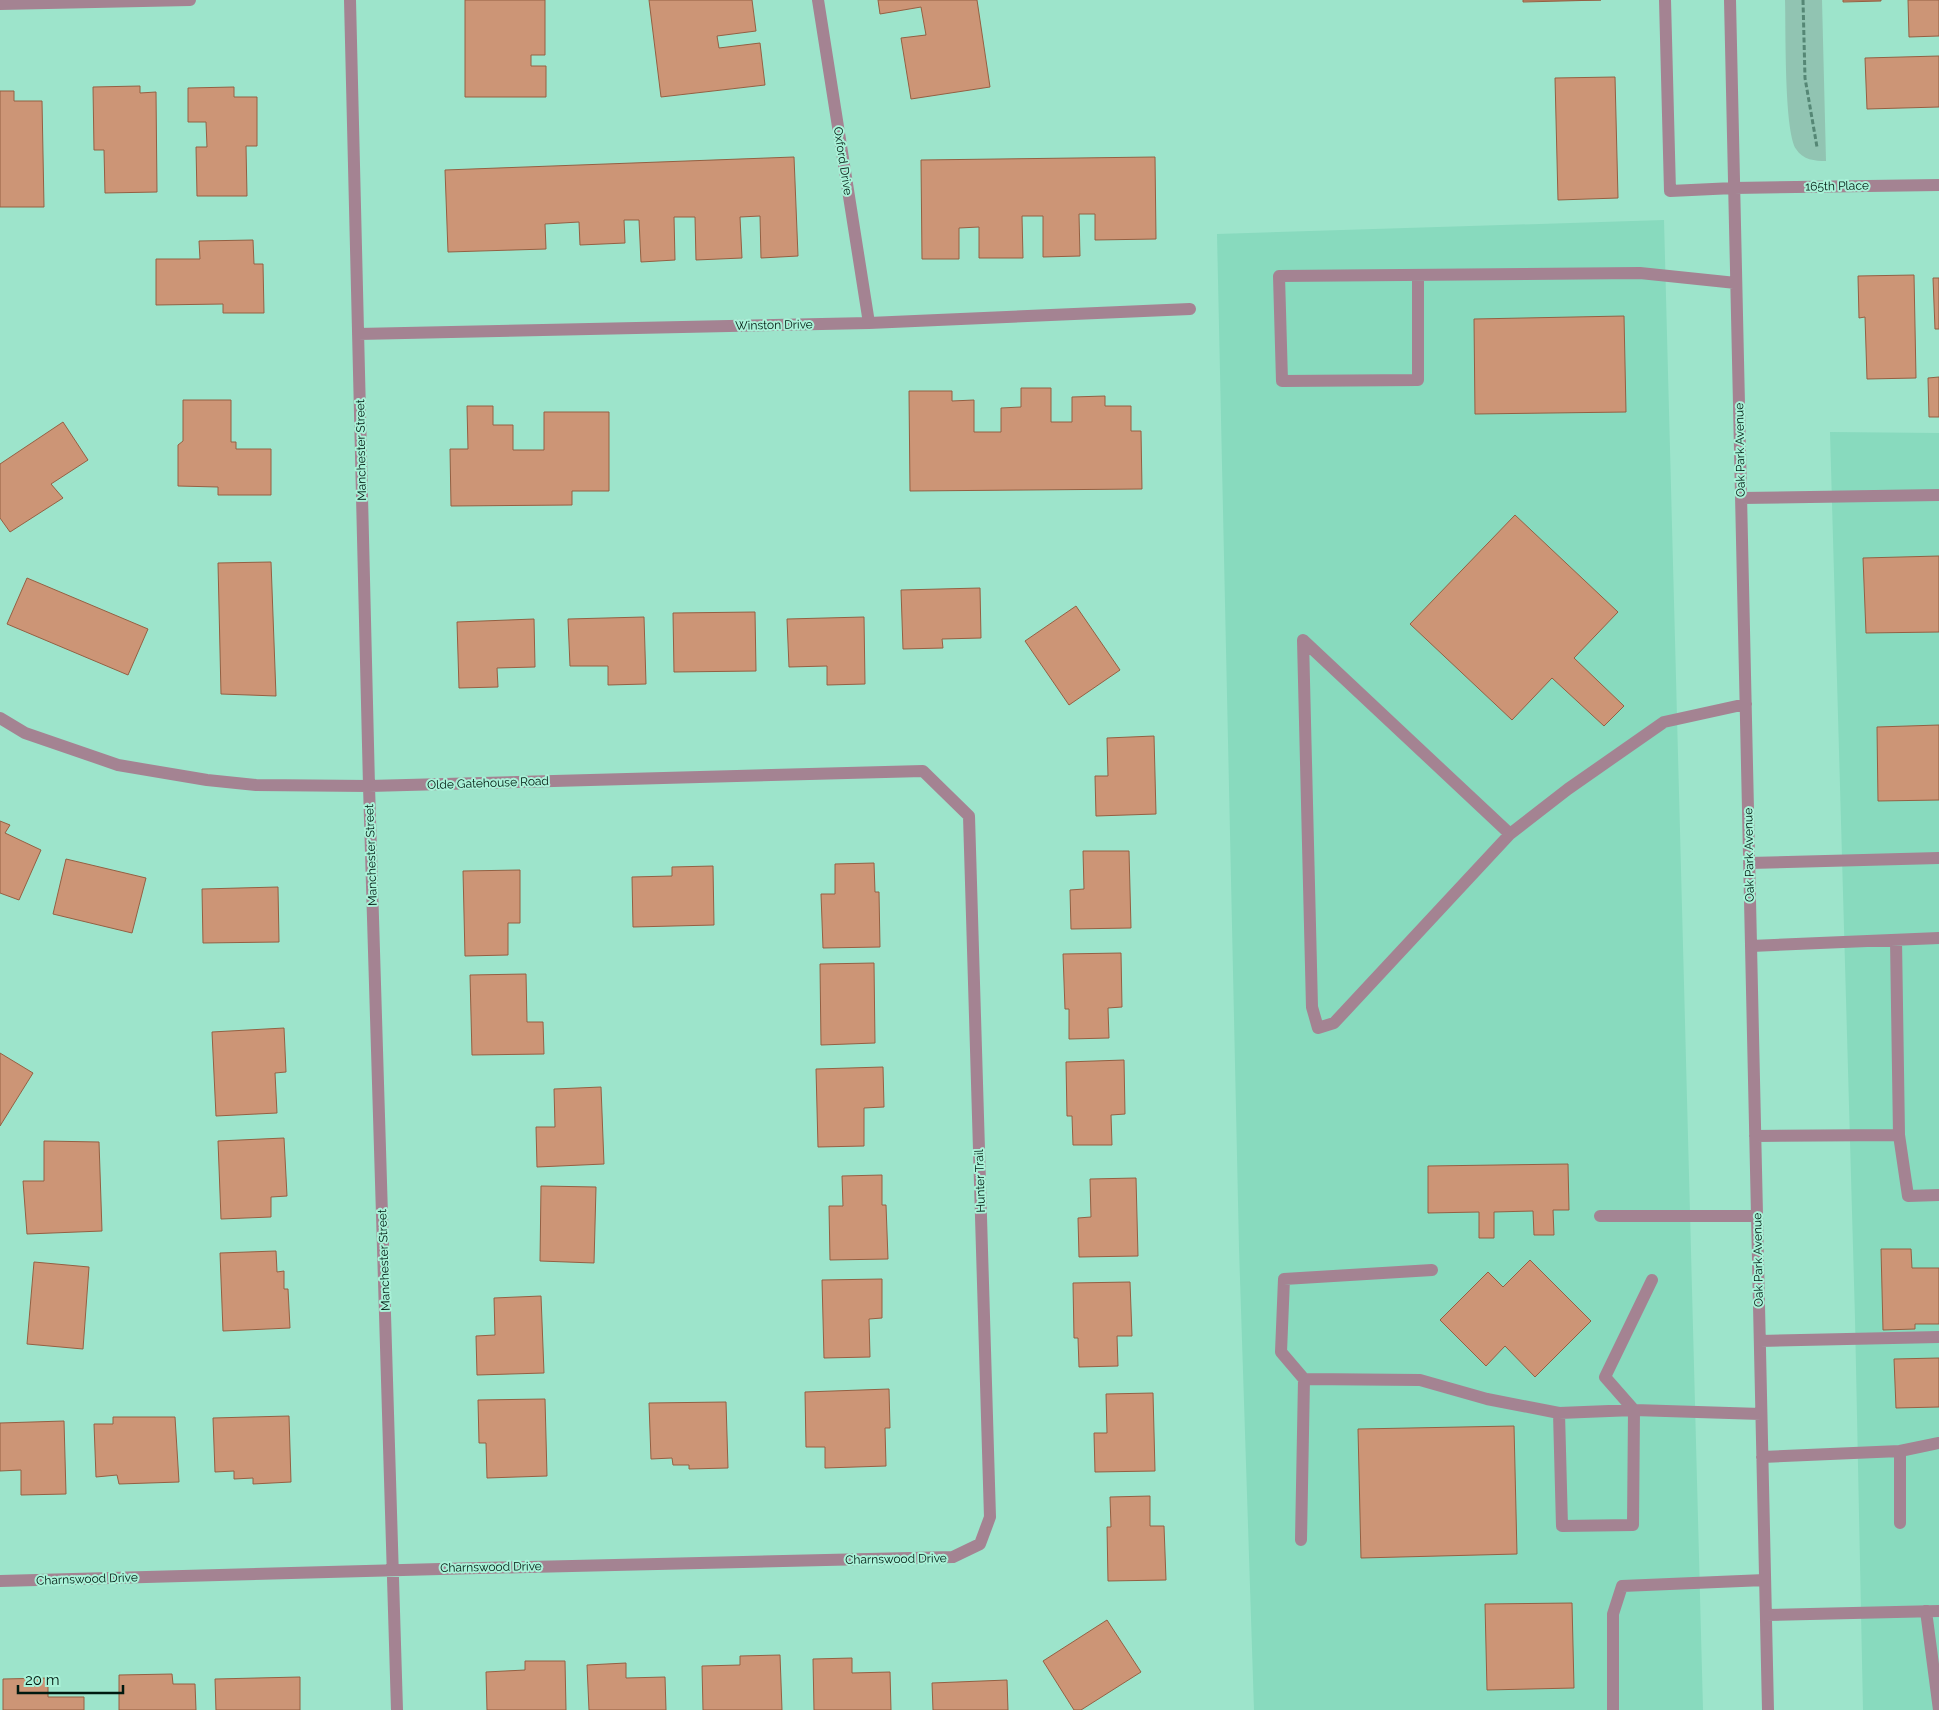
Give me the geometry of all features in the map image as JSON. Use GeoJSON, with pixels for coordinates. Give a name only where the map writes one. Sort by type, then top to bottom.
{"type":"FeatureCollection","features":[{"type":"Feature","properties":{"kind":"street"},"geometry":{"type":"LineString","coordinates":[[0,4],[190,0]]}},
{"type":"Feature","properties":{"kind":"street","name":"Manchester Street"},"geometry":{"type":"LineString","coordinates":[[350,0],[369,786],[397,1710]]}},
{"type":"Feature","properties":{"kind":"street","name":"Oxford Drive"},"geometry":{"type":"LineString","coordinates":[[818,0],[869,323]]}},
{"type":"Feature","properties":{"kind":"street","name":"165th Place"},"geometry":{"type":"LineString","coordinates":[[1665,0],[1670,191],[1734,188],[1939,185]]}},
{"type":"Feature","properties":{"kind":"street","name":"Oak Park Avenue"},"geometry":{"type":"LineString","coordinates":[[1730,0],[1768,1710]]}},
{"type":"Feature","properties":{"kind":"street"},"geometry":{"type":"LineString","coordinates":[[1418,275],[1418,380],[1282,381],[1279,276],[1418,275],[1640,274],[1736,283]]}},
{"type":"Feature","properties":{"kind":"street","name":"Winston Drive"},"geometry":{"type":"LineString","coordinates":[[358,334],[869,323],[1190,309]]}},
{"type":"Feature","properties":{"kind":"street"},"geometry":{"type":"LineString","coordinates":[[1741,498],[1939,495]]}},
{"type":"Feature","properties":{"kind":"street"},"geometry":{"type":"LineString","coordinates":[[1510,834],[1303,640],[1312,1006],[1318,1028],[1334,1023],[1510,834],[1568,789],[1664,722],[1746,704]]}},
{"type":"Feature","properties":{"kind":"street","name":"Olde Gatehouse Road"},"geometry":{"type":"LineString","coordinates":[[0,718],[25,733],[118,764],[207,780],[256,785],[369,786],[923,771],[969,816]]}},
{"type":"Feature","properties":{"kind":"street","name":"Hunter Trail"},"geometry":{"type":"LineString","coordinates":[[969,816],[990,1517],[980,1544]]}},
{"type":"Feature","properties":{"kind":"street"},"geometry":{"type":"LineString","coordinates":[[1749,863],[1939,858]]}},
{"type":"Feature","properties":{"kind":"street"},"geometry":{"type":"LineString","coordinates":[[1751,946],[1939,938]]}},
{"type":"Feature","properties":{"kind":"street"},"geometry":{"type":"LineString","coordinates":[[1896,940],[1899,1135],[1908,1196],[1939,1195]]}},
{"type":"Feature","properties":{"kind":"street"},"geometry":{"type":"LineString","coordinates":[[1755,1136],[1899,1135]]}},
{"type":"Feature","properties":{"kind":"street"},"geometry":{"type":"LineString","coordinates":[[1600,1216],[1757,1216]]}},
{"type":"Feature","properties":{"kind":"street"},"geometry":{"type":"LineString","coordinates":[[1301,1540],[1304,1379],[1282,1352],[1284,1279],[1432,1270]]}},
{"type":"Feature","properties":{"kind":"street"},"geometry":{"type":"LineString","coordinates":[[1559,1413],[1562,1526],[1632,1525],[1634,1410],[1605,1377],[1652,1280]]}},
{"type":"Feature","properties":{"kind":"street"},"geometry":{"type":"LineString","coordinates":[[1760,1341],[1939,1337]]}},
{"type":"Feature","properties":{"kind":"street"},"geometry":{"type":"LineString","coordinates":[[1304,1379],[1420,1380],[1487,1399],[1559,1413],[1634,1410],[1761,1414]]}},
{"type":"Feature","properties":{"kind":"street"},"geometry":{"type":"LineString","coordinates":[[1762,1457],[1900,1451],[1939,1443]]}},
{"type":"Feature","properties":{"kind":"street"},"geometry":{"type":"LineString","coordinates":[[1900,1451],[1900,1523]]}},
{"type":"Feature","properties":{"kind":"street","name":"Charnswood Drive"},"geometry":{"type":"LineString","coordinates":[[0,1581],[953,1557],[980,1544]]}},
{"type":"Feature","properties":{"kind":"street"},"geometry":{"type":"LineString","coordinates":[[1614,1710],[1613,1614],[1622,1586],[1765,1580]]}},
{"type":"Feature","properties":{"kind":"street"},"geometry":{"type":"LineString","coordinates":[[1926,1611],[1939,1710]]}},
{"type":"Feature","properties":{"kind":"street"},"geometry":{"type":"LineString","coordinates":[[1766,1615],[1939,1611]]}},
{"type":"Feature","properties":{"kind":"path"},"geometry":{"type":"LineString","coordinates":[[1803,0],[1806,78],[1817,147]]}},
{"type":"Feature","properties":{"kind":"shaded area"},"geometry":{"type":"Polygon","coordinates":[[[1785,0],[1822,0],[1826,161],[1802,156],[1796,149],[1792,138],[1789,122],[1785,0]]]}},
{"type":"Feature","properties":{"kind":"shaded area"},"geometry":{"type":"Polygon","coordinates":[[[1664,220],[1703,1710],[1254,1710],[1239,1248],[1217,234],[1664,220]]]}},
{"type":"Feature","properties":{"kind":"shaded area"},"geometry":{"type":"Polygon","coordinates":[[[1830,432],[1939,433],[1939,1710],[1863,1710],[1855,1318],[1830,432]]]}},
{"type":"Feature","properties":{"kind":"building"},"geometry":{"type":"Polygon","coordinates":[[[465,0],[545,0],[545,55],[531,55],[531,66],[546,66],[546,97],[465,97],[465,0]]]}},
{"type":"Feature","properties":{"kind":"building"},"geometry":{"type":"Polygon","coordinates":[[[649,0],[752,0],[756,31],[717,36],[719,48],[760,43],[765,85],[661,97],[649,0]]]}},
{"type":"Feature","properties":{"kind":"building"},"geometry":{"type":"Polygon","coordinates":[[[878,0],[977,0],[990,87],[911,99],[901,38],[926,35],[921,7],[880,14],[878,0]]]}},
{"type":"Feature","properties":{"kind":"building"},"geometry":{"type":"Polygon","coordinates":[[[1523,0],[1601,0],[1523,2],[1523,0]]]}},
{"type":"Feature","properties":{"kind":"building"},"geometry":{"type":"Polygon","coordinates":[[[1843,0],[1881,0],[1881,1],[1843,2],[1843,0]]]}},
{"type":"Feature","properties":{"kind":"building"},"geometry":{"type":"Polygon","coordinates":[[[1908,0],[1939,0],[1939,36],[1909,37],[1908,0]]]}},
{"type":"Feature","properties":{"kind":"building"},"geometry":{"type":"Polygon","coordinates":[[[1939,56],[1939,107],[1867,109],[1865,58],[1939,56]]]}},
{"type":"Feature","properties":{"kind":"building"},"geometry":{"type":"Polygon","coordinates":[[[1615,77],[1618,198],[1558,200],[1555,78],[1615,77]]]}},
{"type":"Feature","properties":{"kind":"building"},"geometry":{"type":"Polygon","coordinates":[[[140,86],[140,93],[156,92],[157,192],[105,193],[104,150],[94,150],[93,87],[140,86]]]}},
{"type":"Feature","properties":{"kind":"building"},"geometry":{"type":"Polygon","coordinates":[[[234,87],[234,97],[257,97],[257,146],[246,146],[247,196],[197,196],[196,147],[207,147],[206,122],[188,122],[188,88],[234,87]]]}},
{"type":"Feature","properties":{"kind":"building"},"geometry":{"type":"Polygon","coordinates":[[[0,91],[14,91],[14,101],[42,101],[44,207],[0,207],[0,91]]]}},
{"type":"Feature","properties":{"kind":"building"},"geometry":{"type":"Polygon","coordinates":[[[794,157],[798,256],[761,258],[760,216],[740,217],[742,258],[696,260],[695,217],[674,217],[675,260],[641,262],[639,220],[624,220],[625,243],[580,245],[579,222],[545,224],[546,249],[448,252],[445,170],[794,157]]]}},
{"type":"Feature","properties":{"kind":"building"},"geometry":{"type":"Polygon","coordinates":[[[1155,157],[1156,239],[1095,240],[1095,214],[1079,214],[1080,256],[1043,257],[1043,216],[1022,216],[1023,258],[979,258],[979,227],[959,228],[959,259],[922,259],[921,160],[1155,157]]]}},
{"type":"Feature","properties":{"kind":"building"},"geometry":{"type":"Polygon","coordinates":[[[253,240],[254,264],[263,264],[264,313],[223,313],[223,304],[156,305],[156,259],[200,259],[199,241],[253,240]]]}},
{"type":"Feature","properties":{"kind":"building"},"geometry":{"type":"Polygon","coordinates":[[[1914,275],[1916,378],[1867,379],[1865,317],[1859,318],[1858,276],[1914,275]]]}},
{"type":"Feature","properties":{"kind":"building"},"geometry":{"type":"Polygon","coordinates":[[[1933,278],[1939,278],[1939,329],[1935,329],[1933,278]]]}},
{"type":"Feature","properties":{"kind":"building"},"geometry":{"type":"Polygon","coordinates":[[[1624,316],[1626,412],[1475,414],[1474,319],[1624,316]]]}},
{"type":"Feature","properties":{"kind":"building"},"geometry":{"type":"Polygon","coordinates":[[[1939,377],[1939,417],[1929,417],[1928,378],[1939,377]]]}},
{"type":"Feature","properties":{"kind":"building"},"geometry":{"type":"Polygon","coordinates":[[[1021,388],[1051,388],[1051,422],[1072,422],[1072,397],[1105,396],[1105,406],[1131,406],[1131,431],[1141,431],[1142,489],[910,491],[909,391],[952,391],[952,401],[974,400],[974,432],[1001,432],[1001,408],[1021,407],[1021,388]]]}},
{"type":"Feature","properties":{"kind":"building"},"geometry":{"type":"Polygon","coordinates":[[[183,400],[231,400],[231,442],[236,442],[236,449],[271,449],[271,495],[218,495],[218,487],[178,486],[178,445],[183,441],[183,400]]]}},
{"type":"Feature","properties":{"kind":"building"},"geometry":{"type":"Polygon","coordinates":[[[467,406],[493,406],[493,425],[513,425],[513,450],[544,450],[544,412],[609,412],[609,491],[572,491],[572,505],[451,506],[450,449],[468,449],[467,406]]]}},
{"type":"Feature","properties":{"kind":"building"},"geometry":{"type":"Polygon","coordinates":[[[63,422],[88,460],[51,484],[63,498],[10,532],[0,518],[0,464],[63,422]]]}},
{"type":"Feature","properties":{"kind":"building"},"geometry":{"type":"Polygon","coordinates":[[[1515,515],[1618,612],[1574,658],[1624,706],[1604,726],[1552,678],[1512,720],[1410,624],[1515,515]]]}},
{"type":"Feature","properties":{"kind":"building"},"geometry":{"type":"Polygon","coordinates":[[[1939,556],[1939,632],[1866,633],[1863,558],[1939,556]]]}},
{"type":"Feature","properties":{"kind":"building"},"geometry":{"type":"Polygon","coordinates":[[[271,562],[276,696],[221,694],[218,563],[271,562]]]}},
{"type":"Feature","properties":{"kind":"building"},"geometry":{"type":"Polygon","coordinates":[[[27,578],[148,629],[128,675],[7,624],[27,578]]]}},
{"type":"Feature","properties":{"kind":"building"},"geometry":{"type":"Polygon","coordinates":[[[980,588],[981,638],[942,639],[943,648],[903,649],[901,590],[980,588]]]}},
{"type":"Feature","properties":{"kind":"building"},"geometry":{"type":"Polygon","coordinates":[[[1076,606],[1120,670],[1069,705],[1025,641],[1076,606]]]}},
{"type":"Feature","properties":{"kind":"building"},"geometry":{"type":"Polygon","coordinates":[[[755,612],[756,671],[674,672],[673,613],[755,612]]]}},
{"type":"Feature","properties":{"kind":"building"},"geometry":{"type":"Polygon","coordinates":[[[644,617],[646,684],[608,685],[608,666],[570,666],[568,619],[644,617]]]}},
{"type":"Feature","properties":{"kind":"building"},"geometry":{"type":"Polygon","coordinates":[[[864,617],[865,684],[827,685],[827,666],[789,667],[787,619],[864,617]]]}},
{"type":"Feature","properties":{"kind":"building"},"geometry":{"type":"Polygon","coordinates":[[[534,619],[535,667],[497,668],[498,687],[459,688],[457,622],[534,619]]]}},
{"type":"Feature","properties":{"kind":"building"},"geometry":{"type":"Polygon","coordinates":[[[1939,725],[1939,800],[1878,801],[1877,727],[1939,725]]]}},
{"type":"Feature","properties":{"kind":"building"},"geometry":{"type":"Polygon","coordinates":[[[1154,736],[1156,814],[1096,816],[1095,776],[1108,776],[1107,738],[1154,736]]]}},
{"type":"Feature","properties":{"kind":"building"},"geometry":{"type":"Polygon","coordinates":[[[0,821],[10,825],[5,833],[41,850],[19,900],[0,893],[0,821]]]}},
{"type":"Feature","properties":{"kind":"building"},"geometry":{"type":"Polygon","coordinates":[[[1083,851],[1129,851],[1131,928],[1071,929],[1070,890],[1084,889],[1083,851]]]}},
{"type":"Feature","properties":{"kind":"building"},"geometry":{"type":"Polygon","coordinates":[[[66,859],[146,878],[132,933],[53,914],[66,859]]]}},
{"type":"Feature","properties":{"kind":"building"},"geometry":{"type":"Polygon","coordinates":[[[874,863],[875,892],[879,892],[880,947],[823,948],[821,894],[835,894],[835,864],[874,863]]]}},
{"type":"Feature","properties":{"kind":"building"},"geometry":{"type":"Polygon","coordinates":[[[713,866],[714,925],[633,927],[632,877],[672,876],[672,867],[713,866]]]}},
{"type":"Feature","properties":{"kind":"building"},"geometry":{"type":"Polygon","coordinates":[[[520,870],[520,923],[508,923],[508,955],[465,956],[463,871],[520,870]]]}},
{"type":"Feature","properties":{"kind":"building"},"geometry":{"type":"Polygon","coordinates":[[[278,887],[279,942],[203,943],[202,889],[278,887]]]}},
{"type":"Feature","properties":{"kind":"building"},"geometry":{"type":"Polygon","coordinates":[[[1121,953],[1122,1007],[1108,1008],[1109,1038],[1069,1039],[1069,1009],[1065,1009],[1063,954],[1121,953]]]}},
{"type":"Feature","properties":{"kind":"building"},"geometry":{"type":"Polygon","coordinates":[[[874,963],[875,1043],[821,1045],[820,964],[874,963]]]}},
{"type":"Feature","properties":{"kind":"building"},"geometry":{"type":"Polygon","coordinates":[[[526,974],[527,1022],[543,1022],[544,1054],[472,1055],[470,975],[526,974]]]}},
{"type":"Feature","properties":{"kind":"building"},"geometry":{"type":"Polygon","coordinates":[[[284,1028],[286,1072],[275,1073],[277,1113],[216,1116],[212,1032],[284,1028]]]}},
{"type":"Feature","properties":{"kind":"building"},"geometry":{"type":"Polygon","coordinates":[[[0,1053],[33,1073],[0,1126],[0,1053]]]}},
{"type":"Feature","properties":{"kind":"building"},"geometry":{"type":"Polygon","coordinates":[[[1124,1060],[1125,1114],[1111,1115],[1112,1145],[1073,1145],[1072,1116],[1067,1116],[1066,1062],[1124,1060]]]}},
{"type":"Feature","properties":{"kind":"building"},"geometry":{"type":"Polygon","coordinates":[[[883,1067],[884,1107],[864,1108],[864,1146],[818,1147],[816,1069],[883,1067]]]}},
{"type":"Feature","properties":{"kind":"building"},"geometry":{"type":"Polygon","coordinates":[[[601,1087],[604,1164],[537,1167],[536,1127],[555,1127],[554,1089],[601,1087]]]}},
{"type":"Feature","properties":{"kind":"building"},"geometry":{"type":"Polygon","coordinates":[[[284,1138],[287,1196],[271,1197],[271,1217],[221,1219],[218,1141],[284,1138]]]}},
{"type":"Feature","properties":{"kind":"building"},"geometry":{"type":"Polygon","coordinates":[[[44,1141],[99,1142],[102,1231],[27,1234],[23,1181],[44,1181],[44,1141]]]}},
{"type":"Feature","properties":{"kind":"building"},"geometry":{"type":"Polygon","coordinates":[[[1568,1164],[1569,1210],[1553,1210],[1554,1235],[1534,1235],[1533,1211],[1494,1212],[1494,1238],[1479,1238],[1479,1212],[1428,1213],[1428,1166],[1568,1164]]]}},
{"type":"Feature","properties":{"kind":"building"},"geometry":{"type":"Polygon","coordinates":[[[882,1175],[882,1205],[886,1205],[888,1259],[830,1260],[829,1206],[843,1206],[842,1176],[882,1175]]]}},
{"type":"Feature","properties":{"kind":"building"},"geometry":{"type":"Polygon","coordinates":[[[1136,1178],[1138,1256],[1079,1257],[1078,1218],[1091,1217],[1090,1179],[1136,1178]]]}},
{"type":"Feature","properties":{"kind":"building"},"geometry":{"type":"Polygon","coordinates":[[[541,1186],[596,1187],[594,1263],[540,1261],[541,1186]]]}},
{"type":"Feature","properties":{"kind":"building"},"geometry":{"type":"Polygon","coordinates":[[[1881,1249],[1911,1249],[1912,1268],[1939,1268],[1939,1324],[1915,1324],[1915,1329],[1883,1330],[1881,1249]]]}},
{"type":"Feature","properties":{"kind":"building"},"geometry":{"type":"Polygon","coordinates":[[[276,1251],[277,1272],[284,1271],[284,1289],[288,1289],[290,1328],[223,1331],[220,1253],[276,1251]]]}},
{"type":"Feature","properties":{"kind":"building"},"geometry":{"type":"Polygon","coordinates":[[[1530,1260],[1591,1321],[1535,1377],[1505,1346],[1486,1366],[1440,1320],[1488,1272],[1503,1287],[1530,1260]]]}},
{"type":"Feature","properties":{"kind":"building"},"geometry":{"type":"Polygon","coordinates":[[[34,1262],[89,1267],[83,1349],[27,1344],[34,1262]]]}},
{"type":"Feature","properties":{"kind":"building"},"geometry":{"type":"Polygon","coordinates":[[[882,1279],[882,1318],[869,1319],[870,1357],[824,1358],[822,1280],[882,1279]]]}},
{"type":"Feature","properties":{"kind":"building"},"geometry":{"type":"Polygon","coordinates":[[[1130,1282],[1132,1336],[1117,1336],[1118,1366],[1079,1367],[1078,1338],[1074,1338],[1073,1283],[1130,1282]]]}},
{"type":"Feature","properties":{"kind":"building"},"geometry":{"type":"Polygon","coordinates":[[[541,1296],[544,1373],[477,1375],[476,1336],[495,1335],[494,1298],[541,1296]]]}},
{"type":"Feature","properties":{"kind":"building"},"geometry":{"type":"Polygon","coordinates":[[[1939,1358],[1939,1407],[1896,1408],[1894,1359],[1939,1358]]]}},
{"type":"Feature","properties":{"kind":"building"},"geometry":{"type":"Polygon","coordinates":[[[889,1389],[890,1428],[885,1428],[886,1466],[825,1468],[825,1447],[806,1447],[805,1392],[889,1389]]]}},
{"type":"Feature","properties":{"kind":"building"},"geometry":{"type":"Polygon","coordinates":[[[1153,1393],[1155,1471],[1095,1472],[1094,1433],[1107,1433],[1106,1394],[1153,1393]]]}},
{"type":"Feature","properties":{"kind":"building"},"geometry":{"type":"Polygon","coordinates":[[[545,1399],[547,1476],[487,1478],[486,1443],[479,1443],[478,1400],[545,1399]]]}},
{"type":"Feature","properties":{"kind":"building"},"geometry":{"type":"Polygon","coordinates":[[[726,1402],[728,1468],[689,1469],[689,1465],[673,1465],[672,1458],[651,1459],[649,1403],[726,1402]]]}},
{"type":"Feature","properties":{"kind":"building"},"geometry":{"type":"Polygon","coordinates":[[[289,1416],[291,1482],[253,1484],[253,1478],[234,1479],[234,1471],[215,1472],[213,1418],[289,1416]]]}},
{"type":"Feature","properties":{"kind":"building"},"geometry":{"type":"Polygon","coordinates":[[[113,1417],[175,1417],[179,1482],[119,1484],[117,1475],[96,1477],[94,1424],[113,1424],[113,1417]]]}},
{"type":"Feature","properties":{"kind":"building"},"geometry":{"type":"Polygon","coordinates":[[[64,1421],[66,1494],[21,1495],[21,1470],[0,1471],[0,1423],[64,1421]]]}},
{"type":"Feature","properties":{"kind":"building"},"geometry":{"type":"Polygon","coordinates":[[[1514,1426],[1517,1554],[1361,1558],[1358,1429],[1514,1426]]]}},
{"type":"Feature","properties":{"kind":"building"},"geometry":{"type":"Polygon","coordinates":[[[1150,1496],[1150,1526],[1164,1526],[1166,1580],[1108,1581],[1107,1527],[1111,1527],[1110,1497],[1150,1496]]]}},
{"type":"Feature","properties":{"kind":"building"},"geometry":{"type":"Polygon","coordinates":[[[1572,1603],[1574,1688],[1487,1690],[1485,1604],[1572,1603]]]}},
{"type":"Feature","properties":{"kind":"building"},"geometry":{"type":"Polygon","coordinates":[[[1107,1620],[1141,1672],[1081,1710],[1074,1710],[1043,1661],[1107,1620]]]}},
{"type":"Feature","properties":{"kind":"building"},"geometry":{"type":"Polygon","coordinates":[[[780,1655],[782,1710],[703,1710],[702,1666],[740,1665],[740,1656],[780,1655]]]}},
{"type":"Feature","properties":{"kind":"building"},"geometry":{"type":"Polygon","coordinates":[[[852,1658],[852,1673],[890,1672],[891,1710],[814,1710],[813,1659],[852,1658]]]}},
{"type":"Feature","properties":{"kind":"building"},"geometry":{"type":"Polygon","coordinates":[[[525,1661],[565,1661],[566,1710],[487,1710],[486,1672],[525,1670],[525,1661]]]}},
{"type":"Feature","properties":{"kind":"building"},"geometry":{"type":"Polygon","coordinates":[[[626,1663],[626,1678],[665,1677],[666,1710],[589,1710],[587,1665],[626,1663]]]}},
{"type":"Feature","properties":{"kind":"building"},"geometry":{"type":"Polygon","coordinates":[[[172,1674],[173,1684],[195,1684],[196,1710],[119,1710],[119,1675],[172,1674]]]}},
{"type":"Feature","properties":{"kind":"building"},"geometry":{"type":"Polygon","coordinates":[[[300,1677],[300,1710],[216,1710],[215,1679],[300,1677]]]}},
{"type":"Feature","properties":{"kind":"building"},"geometry":{"type":"Polygon","coordinates":[[[48,1678],[48,1697],[84,1697],[84,1710],[3,1710],[3,1679],[48,1678]]]}},
{"type":"Feature","properties":{"kind":"building"},"geometry":{"type":"Polygon","coordinates":[[[1007,1680],[1008,1710],[933,1710],[932,1683],[1007,1680]]]}}]}
